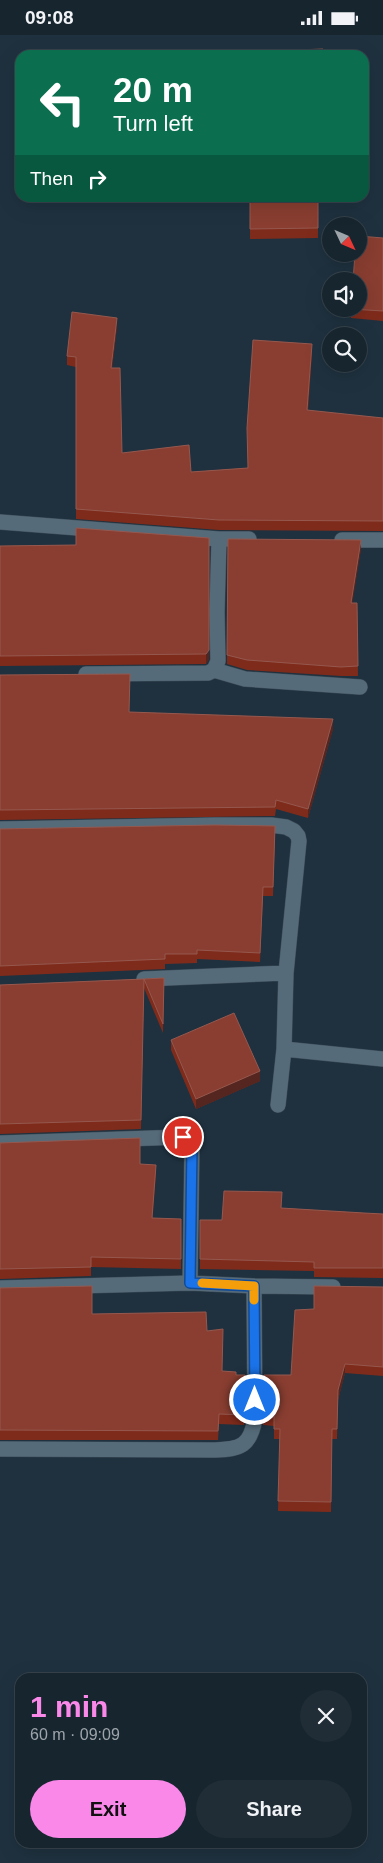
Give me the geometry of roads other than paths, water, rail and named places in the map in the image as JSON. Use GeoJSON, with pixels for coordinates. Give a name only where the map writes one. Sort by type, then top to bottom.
{"type":"FeatureCollection","features":[{"type":"Feature","properties":{"kind":"street"},"geometry":{"type":"LineString","coordinates":[[0,523],[219,539],[267,539]]}},
{"type":"Feature","properties":{"kind":"street"},"geometry":{"type":"LineString","coordinates":[[67,675],[208,673],[214,670],[218,661],[219,539]]}},
{"type":"Feature","properties":{"kind":"street"},"geometry":{"type":"LineString","coordinates":[[325,540],[383,540]]}},
{"type":"Feature","properties":{"kind":"street"},"geometry":{"type":"LineString","coordinates":[[214,670],[245,679],[360,687]]}},
{"type":"Feature","properties":{"kind":"street"},"geometry":{"type":"LineString","coordinates":[[0,829],[271,825],[286,827],[294,831],[299,841],[286,973],[284,1049],[278,1105]]}},
{"type":"Feature","properties":{"kind":"street"},"geometry":{"type":"LineString","coordinates":[[128,980],[286,973]]}},
{"type":"Feature","properties":{"kind":"street"},"geometry":{"type":"LineString","coordinates":[[284,1049],[383,1059]]}},
{"type":"Feature","properties":{"kind":"street"},"geometry":{"type":"LineString","coordinates":[[0,1143],[183,1137],[190,1141],[192,1147],[190,1283]]}},
{"type":"Feature","properties":{"kind":"street"},"geometry":{"type":"LineString","coordinates":[[0,1288],[190,1283],[343,1287]]}},
{"type":"Feature","properties":{"kind":"street"},"geometry":{"type":"LineString","coordinates":[[0,1449],[215,1450],[241,1447],[253,1433],[255,1419],[254,1286]]}}]}
